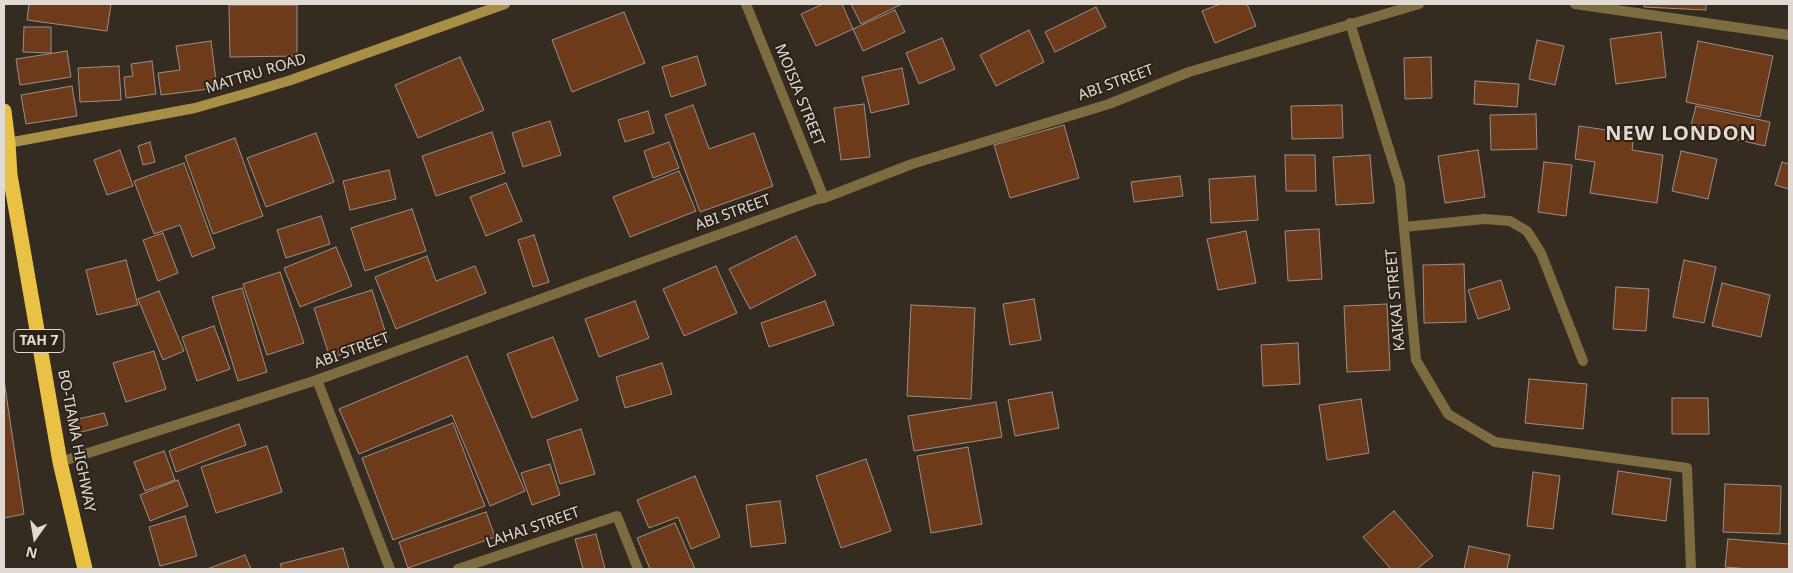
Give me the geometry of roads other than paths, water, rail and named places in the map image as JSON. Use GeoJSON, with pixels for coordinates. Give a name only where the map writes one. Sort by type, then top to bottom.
{"type":"FeatureCollection","features":[{"type":"Feature","properties":{"kind":"highway","name":"BO-TIAMA HIGHWAY"},"geometry":{"type":"LineString","coordinates":[[4,111],[8,143],[7,176],[60,462],[86,569]]}},
{"type":"Feature","properties":{"kind":"main road","name":"MATTRU ROAD"},"geometry":{"type":"LineString","coordinates":[[8,143],[195,108],[239,96],[291,80],[504,4]]}},
{"type":"Feature","properties":{"kind":"street","name":"MOISIA STREET"},"geometry":{"type":"LineString","coordinates":[[746,4],[824,198]]}},
{"type":"Feature","properties":{"kind":"street","name":"ABI STREET"},"geometry":{"type":"LineString","coordinates":[[60,462],[317,380],[824,198],[912,164],[1109,104],[1189,72],[1419,4]]}},
{"type":"Feature","properties":{"kind":"street"},"geometry":{"type":"LineString","coordinates":[[1575,4],[1789,35]]}},
{"type":"Feature","properties":{"kind":"street","name":"KAIKAI STREET"},"geometry":{"type":"LineString","coordinates":[[1350,23],[1400,185],[1416,360],[1448,414],[1495,442],[1688,468],[1691,569]]}},
{"type":"Feature","properties":{"kind":"street"},"geometry":{"type":"LineString","coordinates":[[1404,228],[1484,219],[1510,222],[1527,231],[1541,253],[1584,361]]}},
{"type":"Feature","properties":{"kind":"street"},"geometry":{"type":"LineString","coordinates":[[317,380],[390,569]]}},
{"type":"Feature","properties":{"kind":"street","name":"LAHAI STREET"},"geometry":{"type":"LineString","coordinates":[[458,569],[617,516],[638,569]]}},
{"type":"Feature","properties":{"kind":"district","name":"NEW LONDON"},"geometry":{"type":"Point","coordinates":[1681,134]}}]}
